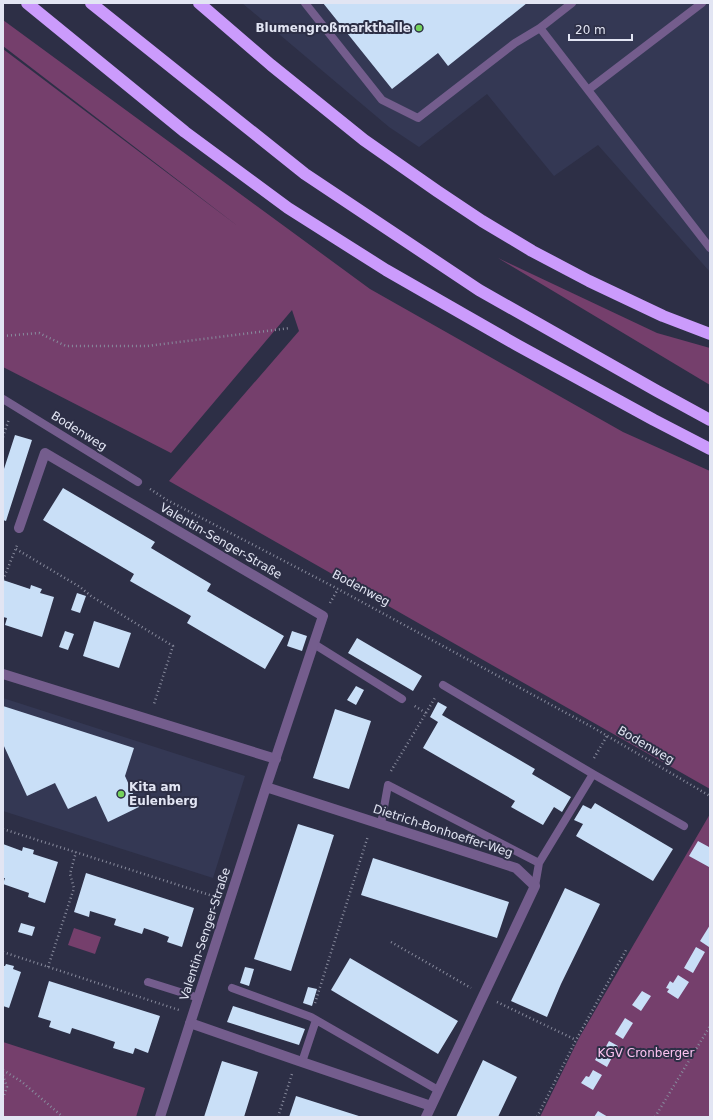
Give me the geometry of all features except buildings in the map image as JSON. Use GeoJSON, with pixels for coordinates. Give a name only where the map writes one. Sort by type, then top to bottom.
{"type":"FeatureCollection","features":[{"type":"Feature","properties":{"kind":"highway"},"geometry":{"type":"LineString","coordinates":[[27,3],[185,132],[288,208],[386,270],[517,345],[710,449]]}},
{"type":"Feature","properties":{"kind":"highway"},"geometry":{"type":"LineString","coordinates":[[91,3],[305,174],[485,293],[650,388],[710,420]]}},
{"type":"Feature","properties":{"kind":"highway"},"geometry":{"type":"LineString","coordinates":[[199,3],[271,65],[364,140],[482,221],[532,251],[588,281],[663,316],[710,334]]}},
{"type":"Feature","properties":{"kind":"street","name":"Valentin-Senger-Straße"},"geometry":{"type":"LineString","coordinates":[[19,528],[45,453],[323,616],[266,787],[160,1117]]}},
{"type":"Feature","properties":{"kind":"street"},"geometry":{"type":"LineString","coordinates":[[3,674],[276,759]]}},
{"type":"Feature","properties":{"kind":"street","name":"Dietrich-Bonhoeffer-Weg"},"geometry":{"type":"LineString","coordinates":[[266,787],[516,868],[535,886]]}},
{"type":"Feature","properties":{"kind":"street"},"geometry":{"type":"LineString","coordinates":[[426,1117],[535,886]]}},
{"type":"Feature","properties":{"kind":"street"},"geometry":{"type":"LineString","coordinates":[[190,1023],[431,1106]]}},
{"type":"Feature","properties":{"kind":"lane"},"geometry":{"type":"LineString","coordinates":[[306,3],[382,100],[418,118],[515,43],[540,28],[572,3]]}},
{"type":"Feature","properties":{"kind":"lane"},"geometry":{"type":"LineString","coordinates":[[588,90],[702,3]]}},
{"type":"Feature","properties":{"kind":"lane"},"geometry":{"type":"LineString","coordinates":[[540,28],[710,248]]}},
{"type":"Feature","properties":{"kind":"lane","name":"Bodenweg"},"geometry":{"type":"LineString","coordinates":[[3,399],[138,482]]}},
{"type":"Feature","properties":{"kind":"lane"},"geometry":{"type":"LineString","coordinates":[[314,644],[402,699]]}},
{"type":"Feature","properties":{"kind":"lane"},"geometry":{"type":"LineString","coordinates":[[442,685],[684,826]]}},
{"type":"Feature","properties":{"kind":"lane"},"geometry":{"type":"LineString","coordinates":[[535,886],[539,863],[590,772]]}},
{"type":"Feature","properties":{"kind":"lane"},"geometry":{"type":"LineString","coordinates":[[377,823],[388,785],[539,863]]}},
{"type":"Feature","properties":{"kind":"lane"},"geometry":{"type":"LineString","coordinates":[[148,982],[199,998]]}},
{"type":"Feature","properties":{"kind":"lane"},"geometry":{"type":"LineString","coordinates":[[232,988],[313,1018],[438,1090]]}},
{"type":"Feature","properties":{"kind":"lane"},"geometry":{"type":"LineString","coordinates":[[299,1061],[313,1018]]}},
{"type":"Feature","properties":{"kind":"path"},"geometry":{"type":"LineString","coordinates":[[3,336],[39,333],[66,346],[147,346],[290,328]]}},
{"type":"Feature","properties":{"kind":"path","name":"Bodenweg"},"geometry":{"type":"LineString","coordinates":[[138,482],[167,500],[338,589],[585,723],[710,796]]}},
{"type":"Feature","properties":{"kind":"path"},"geometry":{"type":"LineString","coordinates":[[3,580],[22,530],[19,528]]}},
{"type":"Feature","properties":{"kind":"path"},"geometry":{"type":"LineString","coordinates":[[16,549],[80,587],[91,596],[173,646],[149,720]]}},
{"type":"Feature","properties":{"kind":"path"},"geometry":{"type":"LineString","coordinates":[[388,785],[391,772],[426,713],[402,699]]}},
{"type":"Feature","properties":{"kind":"path"},"geometry":{"type":"LineString","coordinates":[[590,772],[607,736]]}},
{"type":"Feature","properties":{"kind":"path"},"geometry":{"type":"LineString","coordinates":[[313,1018],[377,823]]}},
{"type":"Feature","properties":{"kind":"path"},"geometry":{"type":"LineString","coordinates":[[3,829],[208,894]]}},
{"type":"Feature","properties":{"kind":"path"},"geometry":{"type":"LineString","coordinates":[[48,967],[74,888],[70,874],[76,852]]}},
{"type":"Feature","properties":{"kind":"path"},"geometry":{"type":"LineString","coordinates":[[537,1117],[576,1040],[626,950]]}},
{"type":"Feature","properties":{"kind":"path"},"geometry":{"type":"LineString","coordinates":[[3,952],[164,1005]]}},
{"type":"Feature","properties":{"kind":"path"},"geometry":{"type":"LineString","coordinates":[[655,1117],[710,1026]]}},
{"type":"Feature","properties":{"kind":"path"},"geometry":{"type":"LineString","coordinates":[[278,1117],[299,1061]]}},
{"type":"Feature","properties":{"kind":"path"},"geometry":{"type":"LineString","coordinates":[[3,1070],[22,1082],[63,1117]]}},
{"type":"Feature","properties":{"kind":"path"},"geometry":{"type":"LineString","coordinates":[[3,1075],[7,1087],[3,1098]]}},
{"type":"Feature","properties":{"kind":"shaded area"},"geometry":{"type":"Polygon","coordinates":[[[242,3],[710,3],[710,272],[598,145],[554,176],[487,94],[419,147],[389,127],[242,3]]]}},
{"type":"Feature","properties":{"kind":"shaded area","name":"Kita am Eulenberg"},"geometry":{"type":"Polygon","coordinates":[[[3,698],[245,776],[213,878],[3,811],[3,698]]]}},
{"type":"Feature","properties":{"kind":"green space"},"geometry":{"type":"Polygon","coordinates":[[[3,20],[370,289],[623,432],[710,471],[710,789],[169,481],[299,331],[292,310],[171,453],[3,367],[3,49],[239,227],[3,46],[3,20]]]}},
{"type":"Feature","properties":{"kind":"green space"},"geometry":{"type":"Polygon","coordinates":[[[498,258],[657,333],[710,348],[710,385],[498,258]]]}},
{"type":"Feature","properties":{"kind":"green space","name":"KGV Cronberger"},"geometry":{"type":"Polygon","coordinates":[[[710,814],[710,1117],[540,1117],[579,1038],[710,814]]]}},
{"type":"Feature","properties":{"kind":"green space"},"geometry":{"type":"Polygon","coordinates":[[[74,928],[101,937],[95,954],[68,945],[74,928]]]}},
{"type":"Feature","properties":{"kind":"green space"},"geometry":{"type":"Polygon","coordinates":[[[3,1042],[145,1088],[136,1117],[3,1117],[3,1042]]]}},
{"type":"Feature","properties":{"kind":"place","name":"Blumengroßmarkthalle"},"geometry":{"type":"Point","coordinates":[419,28]}},
{"type":"Feature","properties":{"kind":"place","name":"Kita am Eulenberg"},"geometry":{"type":"Point","coordinates":[121,794]}}]}
